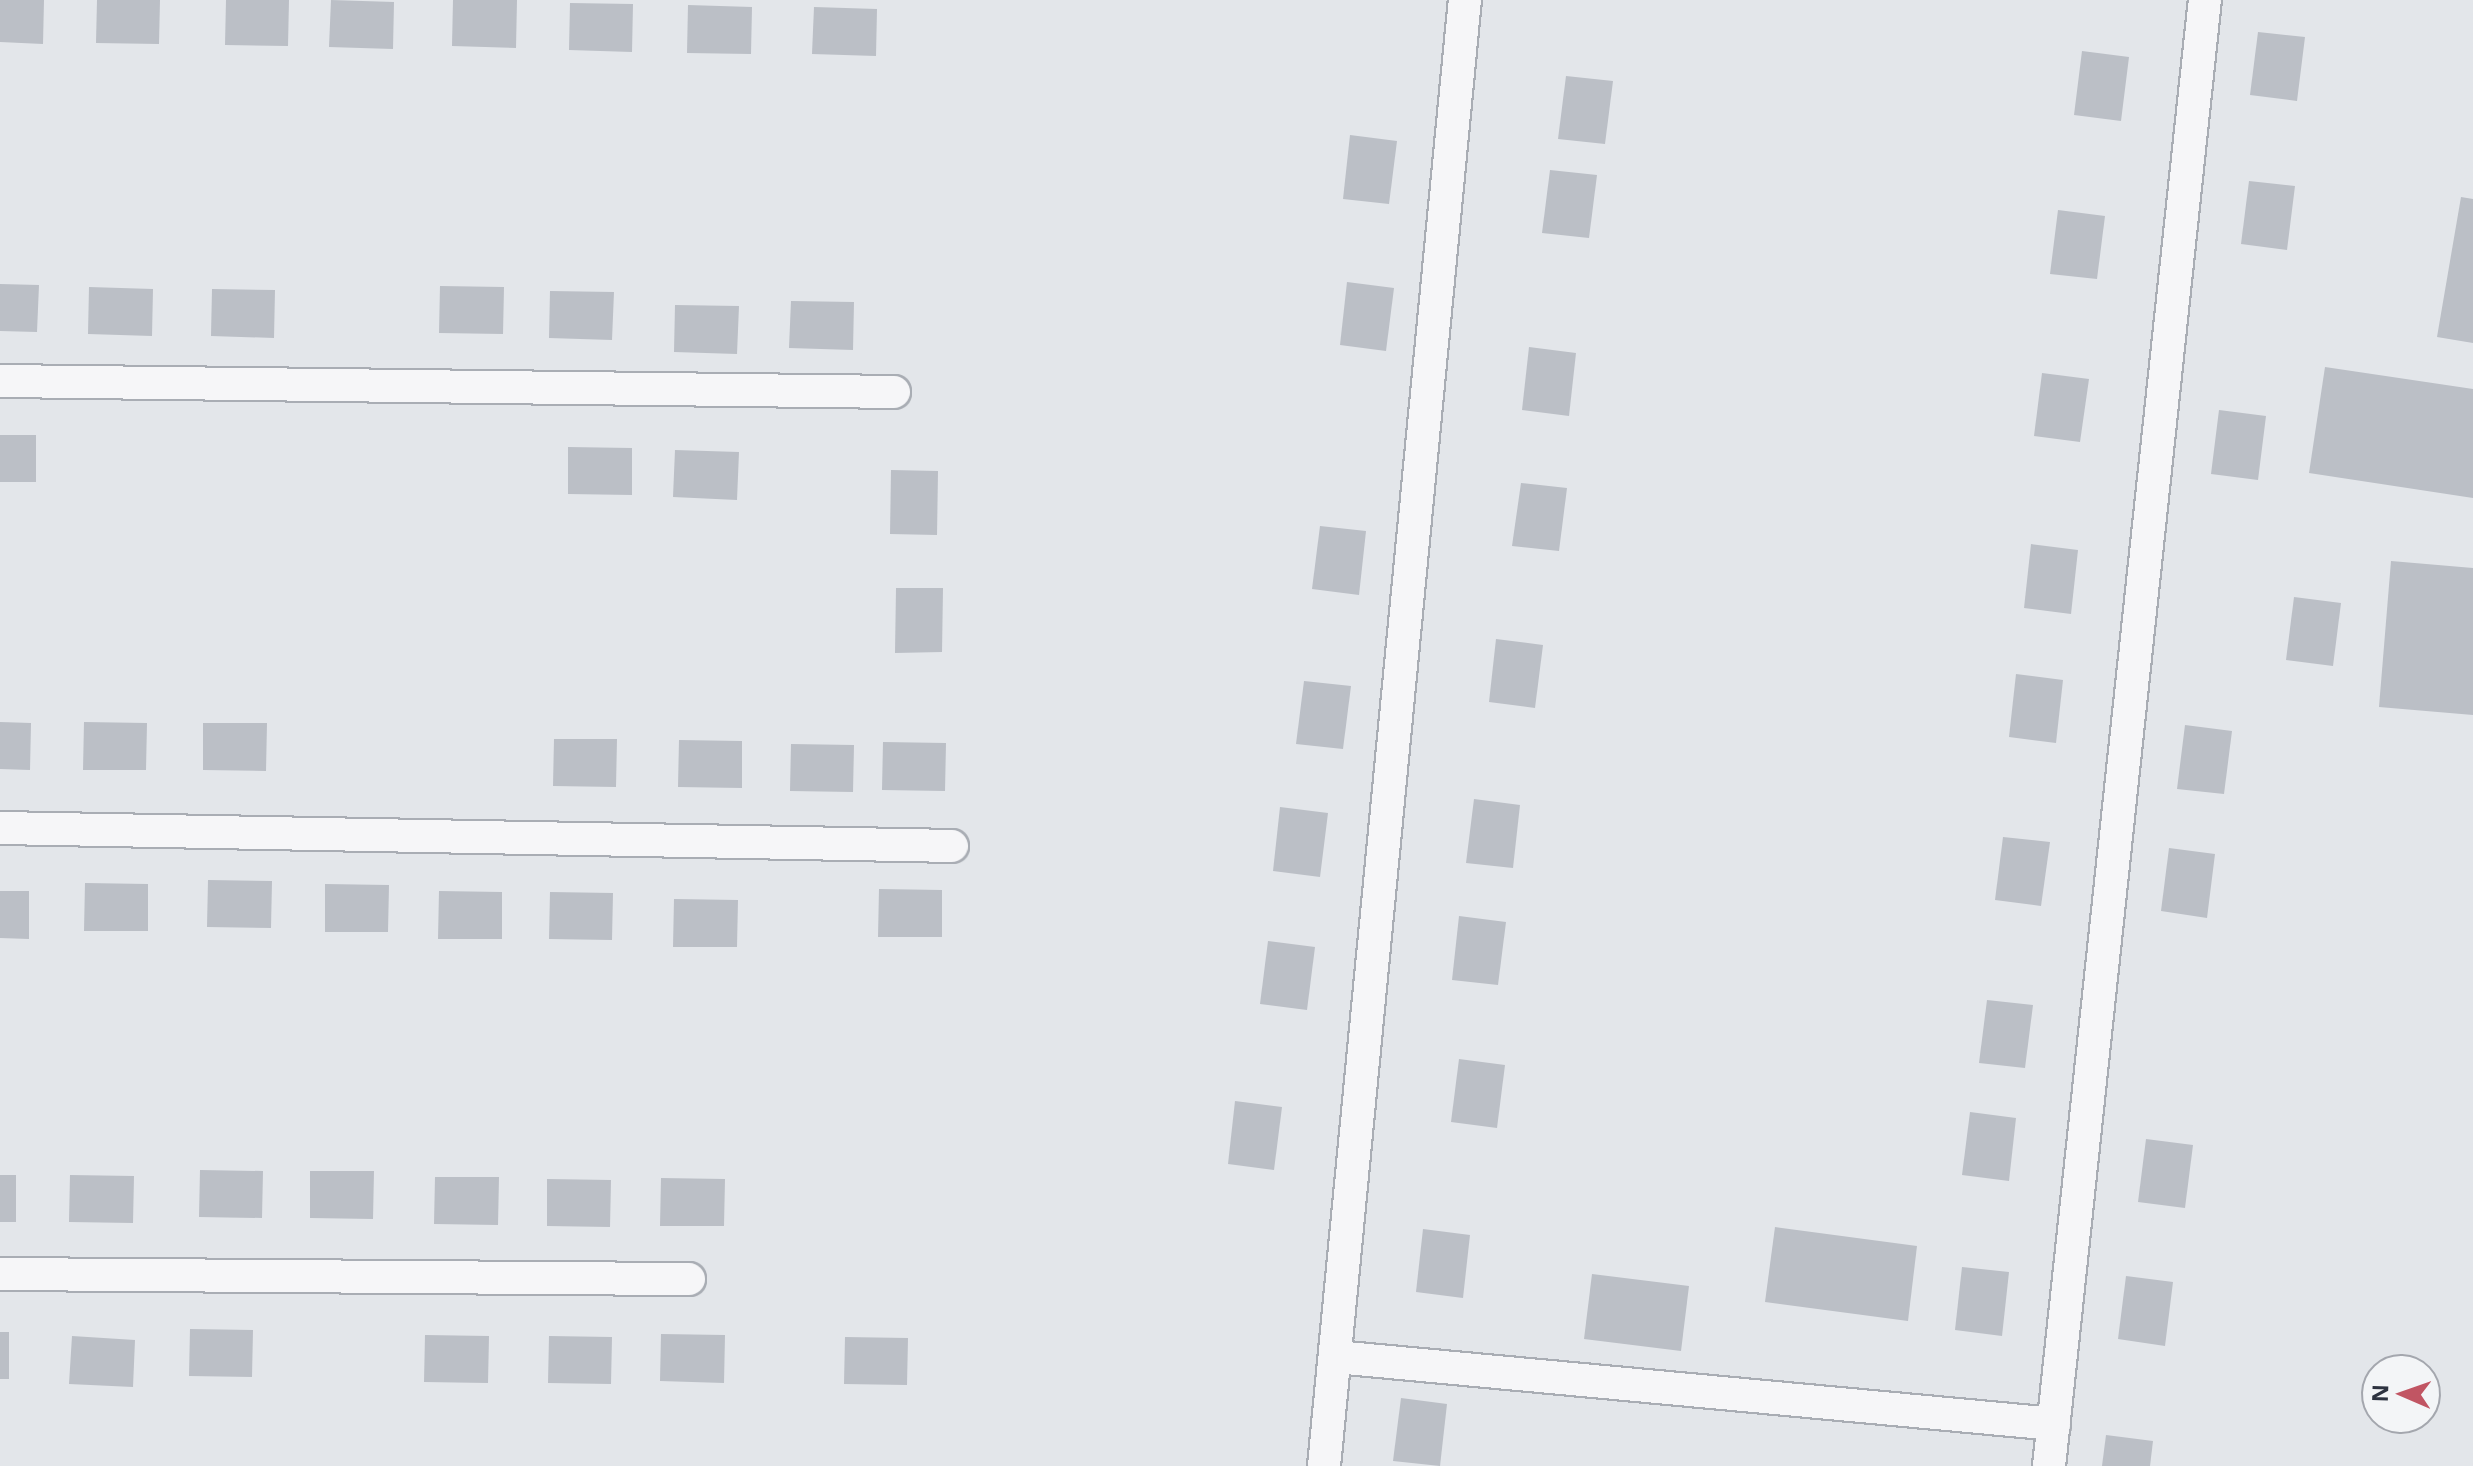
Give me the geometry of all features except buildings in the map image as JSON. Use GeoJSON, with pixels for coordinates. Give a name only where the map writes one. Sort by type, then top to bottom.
{"type":"FeatureCollection","features":[{"type":"Feature","properties":{"kind":"street"},"geometry":{"type":"LineString","coordinates":[[1324,1466],[1465,0]]}},
{"type":"Feature","properties":{"kind":"street"},"geometry":{"type":"LineString","coordinates":[[2049,1466],[2205,0]]}},
{"type":"Feature","properties":{"kind":"street"},"geometry":{"type":"LineString","coordinates":[[0,381],[894,392]]}},
{"type":"Feature","properties":{"kind":"street"},"geometry":{"type":"LineString","coordinates":[[0,828],[952,846]]}},
{"type":"Feature","properties":{"kind":"street"},"geometry":{"type":"LineString","coordinates":[[0,1274],[689,1279]]}},
{"type":"Feature","properties":{"kind":"street"},"geometry":{"type":"LineString","coordinates":[[1336,1357],[2054,1424]]}}]}
